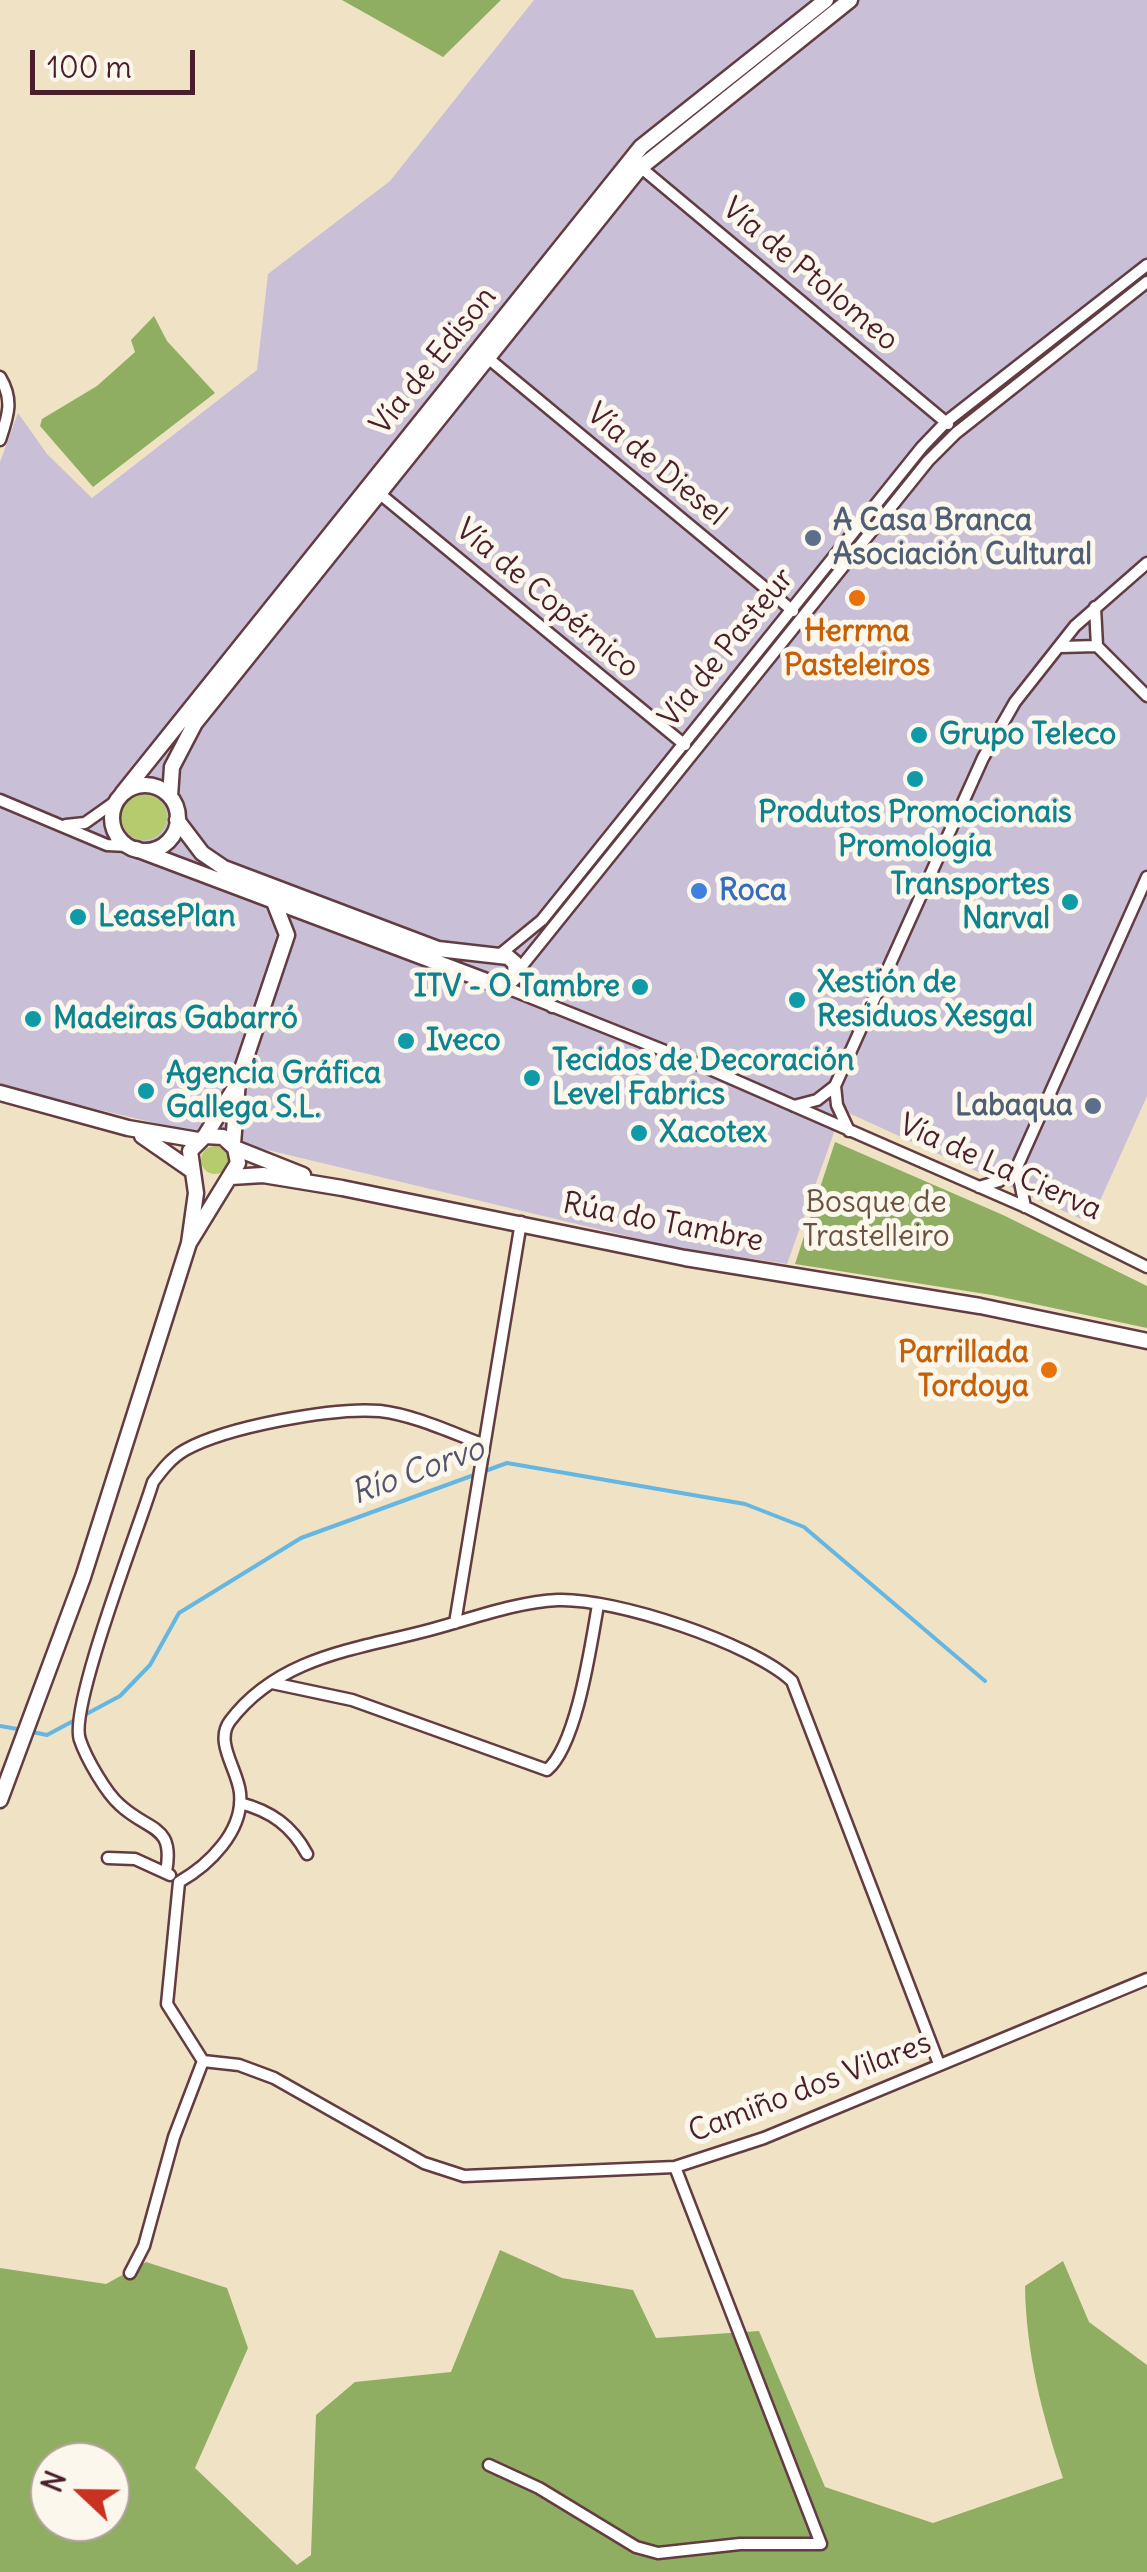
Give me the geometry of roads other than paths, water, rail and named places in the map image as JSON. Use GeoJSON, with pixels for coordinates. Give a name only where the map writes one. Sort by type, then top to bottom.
{"type":"FeatureCollection","features":[{"type":"Feature","properties":{"kind":"main road","name":"Vía de Edison"},"geometry":{"type":"LineString","coordinates":[[170,796],[172,767],[195,722],[656,134],[826,0]]}},
{"type":"Feature","properties":{"kind":"main road","name":"Vía de Edison"},"geometry":{"type":"LineString","coordinates":[[635,164],[850,0]]}},
{"type":"Feature","properties":{"kind":"main road","name":"Vía de Edison"},"geometry":{"type":"LineString","coordinates":[[119,798],[375,490]]}},
{"type":"Feature","properties":{"kind":"main road"},"geometry":{"type":"LineString","coordinates":[[177,820],[163,844],[132,848],[113,826],[119,798],[141,785],[170,796],[177,820],[202,853],[224,868],[438,949],[508,957],[517,972],[514,980],[498,984],[487,970],[495,958]]}},
{"type":"Feature","properties":{"kind":"main road","name":"Vía de La Cierva"},"geometry":{"type":"LineString","coordinates":[[132,848],[498,984]]}},
{"type":"Feature","properties":{"kind":"main road"},"geometry":{"type":"LineString","coordinates":[[274,902],[286,934]]}},
{"type":"Feature","properties":{"kind":"main road"},"geometry":{"type":"LineString","coordinates":[[189,1243],[238,1164],[234,1146],[238,1082],[286,934],[306,920],[319,919]]}},
{"type":"Feature","properties":{"kind":"main road"},"geometry":{"type":"LineString","coordinates":[[0,1800],[117,1476],[189,1243],[196,1193],[190,1151],[238,1082]]}},
{"type":"Feature","properties":{"kind":"main road"},"geometry":{"type":"LineString","coordinates":[[0,1093],[128,1128],[202,1138],[223,1136],[234,1146],[342,1188]]}},
{"type":"Feature","properties":{"kind":"main road"},"geometry":{"type":"LineString","coordinates":[[128,1128],[211,1184],[263,1175],[342,1188]]}},
{"type":"Feature","properties":{"kind":"main road","name":"Rúa do Tambre"},"geometry":{"type":"LineString","coordinates":[[342,1188],[685,1258],[980,1306],[1147,1342]]}},
{"type":"Feature","properties":{"kind":"street","name":"Vía de Ptolomeo"},"geometry":{"type":"LineString","coordinates":[[635,164],[956,432]]}},
{"type":"Feature","properties":{"kind":"street","name":"Vía de Pasteur"},"geometry":{"type":"LineString","coordinates":[[495,958],[542,920],[790,609],[946,422],[1147,265]]}},
{"type":"Feature","properties":{"kind":"street","name":"Vía de Pasteur"},"geometry":{"type":"LineString","coordinates":[[517,972],[956,432],[1147,282]]}},
{"type":"Feature","properties":{"kind":"street","name":"Vía de Diesel"},"geometry":{"type":"LineString","coordinates":[[484,354],[802,618]]}},
{"type":"Feature","properties":{"kind":"street"},"geometry":{"type":"LineString","coordinates":[[0,377],[9,392],[10,411],[0,440]]}},
{"type":"Feature","properties":{"kind":"street","name":"Vía de Copérnico"},"geometry":{"type":"LineString","coordinates":[[375,490],[694,752]]}},
{"type":"Feature","properties":{"kind":"street"},"geometry":{"type":"LineString","coordinates":[[821,1118],[983,758],[1015,702],[1075,626],[1147,564]]}},
{"type":"Feature","properties":{"kind":"street"},"geometry":{"type":"LineString","coordinates":[[1093,642],[1094,607]]}},
{"type":"Feature","properties":{"kind":"street"},"geometry":{"type":"LineString","coordinates":[[1075,626],[1147,696]]}},
{"type":"Feature","properties":{"kind":"street"},"geometry":{"type":"LineString","coordinates":[[1057,648],[1093,642]]}},
{"type":"Feature","properties":{"kind":"street"},"geometry":{"type":"LineString","coordinates":[[65,825],[85,823],[119,798]]}},
{"type":"Feature","properties":{"kind":"street","name":"Vía de La Cierva"},"geometry":{"type":"LineString","coordinates":[[0,800],[106,844],[132,848]]}},
{"type":"Feature","properties":{"kind":"street"},"geometry":{"type":"LineString","coordinates":[[1004,1198],[1147,877]]}},
{"type":"Feature","properties":{"kind":"street","name":"Vía de La Cierva"},"geometry":{"type":"LineString","coordinates":[[517,972],[552,1007]]}},
{"type":"Feature","properties":{"kind":"street","name":"Vía de La Cierva"},"geometry":{"type":"LineString","coordinates":[[498,984],[1025,1207],[1147,1268]]}},
{"type":"Feature","properties":{"kind":"street"},"geometry":{"type":"LineString","coordinates":[[792,1106],[833,1092]]}},
{"type":"Feature","properties":{"kind":"street"},"geometry":{"type":"LineString","coordinates":[[833,1092],[849,1131]]}},
{"type":"Feature","properties":{"kind":"street"},"geometry":{"type":"LineString","coordinates":[[978,1188],[1015,1172]]}},
{"type":"Feature","properties":{"kind":"street"},"geometry":{"type":"LineString","coordinates":[[1015,1172],[1025,1207]]}},
{"type":"Feature","properties":{"kind":"street"},"geometry":{"type":"LineString","coordinates":[[454,1624],[521,1222]]}},
{"type":"Feature","properties":{"kind":"street"},"geometry":{"type":"LineString","coordinates":[[166,1872],[170,1849],[164,1834],[115,1801],[78,1737],[81,1709],[153,1482],[181,1452],[230,1431],[355,1410],[399,1414],[482,1444]]}},
{"type":"Feature","properties":{"kind":"street"},"geometry":{"type":"LineString","coordinates":[[130,2272],[144,2246],[174,2137],[203,2061],[167,2004],[179,1882],[217,1853],[240,1803],[224,1735],[231,1720],[272,1683],[297,1666],[326,1656],[561,1600],[598,1605],[736,1645],[792,1681],[939,2064]]}},
{"type":"Feature","properties":{"kind":"street"},"geometry":{"type":"LineString","coordinates":[[272,1683],[352,1700],[547,1770],[558,1756],[582,1692],[598,1605]]}},
{"type":"Feature","properties":{"kind":"street"},"geometry":{"type":"LineString","coordinates":[[240,1803],[266,1812],[292,1830],[307,1854]]}},
{"type":"Feature","properties":{"kind":"street"},"geometry":{"type":"LineString","coordinates":[[108,1858],[128,1858],[166,1872],[179,1882]]}},
{"type":"Feature","properties":{"kind":"street","name":"Camiño dos Vilares"},"geometry":{"type":"LineString","coordinates":[[203,2061],[240,2066],[274,2078],[424,2163],[464,2176],[675,2167],[764,2138],[1147,1979]]}},
{"type":"Feature","properties":{"kind":"street"},"geometry":{"type":"LineString","coordinates":[[489,2465],[539,2488],[636,2547],[658,2554],[740,2544],[822,2544],[675,2167]]}},
{"type":"Feature","properties":{"kind":"waterway","name":"Río Corvo"},"geometry":{"type":"LineString","coordinates":[[32,1732],[47,1735],[120,1696],[150,1665],[179,1613],[301,1538],[507,1463],[745,1504],[804,1527],[985,1681]]}},
{"type":"Feature","properties":{"kind":"waterway","name":"Río Corvo"},"geometry":{"type":"LineString","coordinates":[[0,1726],[23,1730]]}},
{"type":"Feature","properties":{"kind":"place","name":"A Casa Branca Asociación Cultural"},"geometry":{"type":"Point","coordinates":[813,538]}},
{"type":"Feature","properties":{"kind":"place","name":"Herrma Pasteleiros"},"geometry":{"type":"Point","coordinates":[857,598]}},
{"type":"Feature","properties":{"kind":"place","name":"Grupo Teleco"},"geometry":{"type":"Point","coordinates":[919,735]}},
{"type":"Feature","properties":{"kind":"place","name":"Produtos Promocionais Promología"},"geometry":{"type":"Point","coordinates":[915,779]}},
{"type":"Feature","properties":{"kind":"place","name":"Roca"},"geometry":{"type":"Point","coordinates":[699,891]}},
{"type":"Feature","properties":{"kind":"place","name":"Transportes Narval"},"geometry":{"type":"Point","coordinates":[1070,902]}},
{"type":"Feature","properties":{"kind":"place","name":"LeasePlan"},"geometry":{"type":"Point","coordinates":[78,917]}},
{"type":"Feature","properties":{"kind":"place","name":"ITV - O Tambre"},"geometry":{"type":"Point","coordinates":[640,987]}},
{"type":"Feature","properties":{"kind":"place","name":"Xestión de Residuos Xesgal"},"geometry":{"type":"Point","coordinates":[797,1000]}},
{"type":"Feature","properties":{"kind":"place","name":"Madeiras Gabarró"},"geometry":{"type":"Point","coordinates":[33,1019]}},
{"type":"Feature","properties":{"kind":"place","name":"Iveco"},"geometry":{"type":"Point","coordinates":[406,1041]}},
{"type":"Feature","properties":{"kind":"place","name":"Tecidos de Decoración Level Fabrics"},"geometry":{"type":"Point","coordinates":[532,1078]}},
{"type":"Feature","properties":{"kind":"place","name":"Agencia Gráfica Gallega S.L."},"geometry":{"type":"Point","coordinates":[146,1091]}},
{"type":"Feature","properties":{"kind":"place","name":"Labaqua"},"geometry":{"type":"Point","coordinates":[1093,1106]}},
{"type":"Feature","properties":{"kind":"place","name":"Xacotex"},"geometry":{"type":"Point","coordinates":[639,1133]}},
{"type":"Feature","properties":{"kind":"place","name":"Parrillada Tordoya"},"geometry":{"type":"Point","coordinates":[1049,1370]}},
{"type":"Feature","properties":{"kind":"park label","name":"Bosque de Trastelleiro"},"geometry":{"type":"Point","coordinates":[876,1220]}}]}
